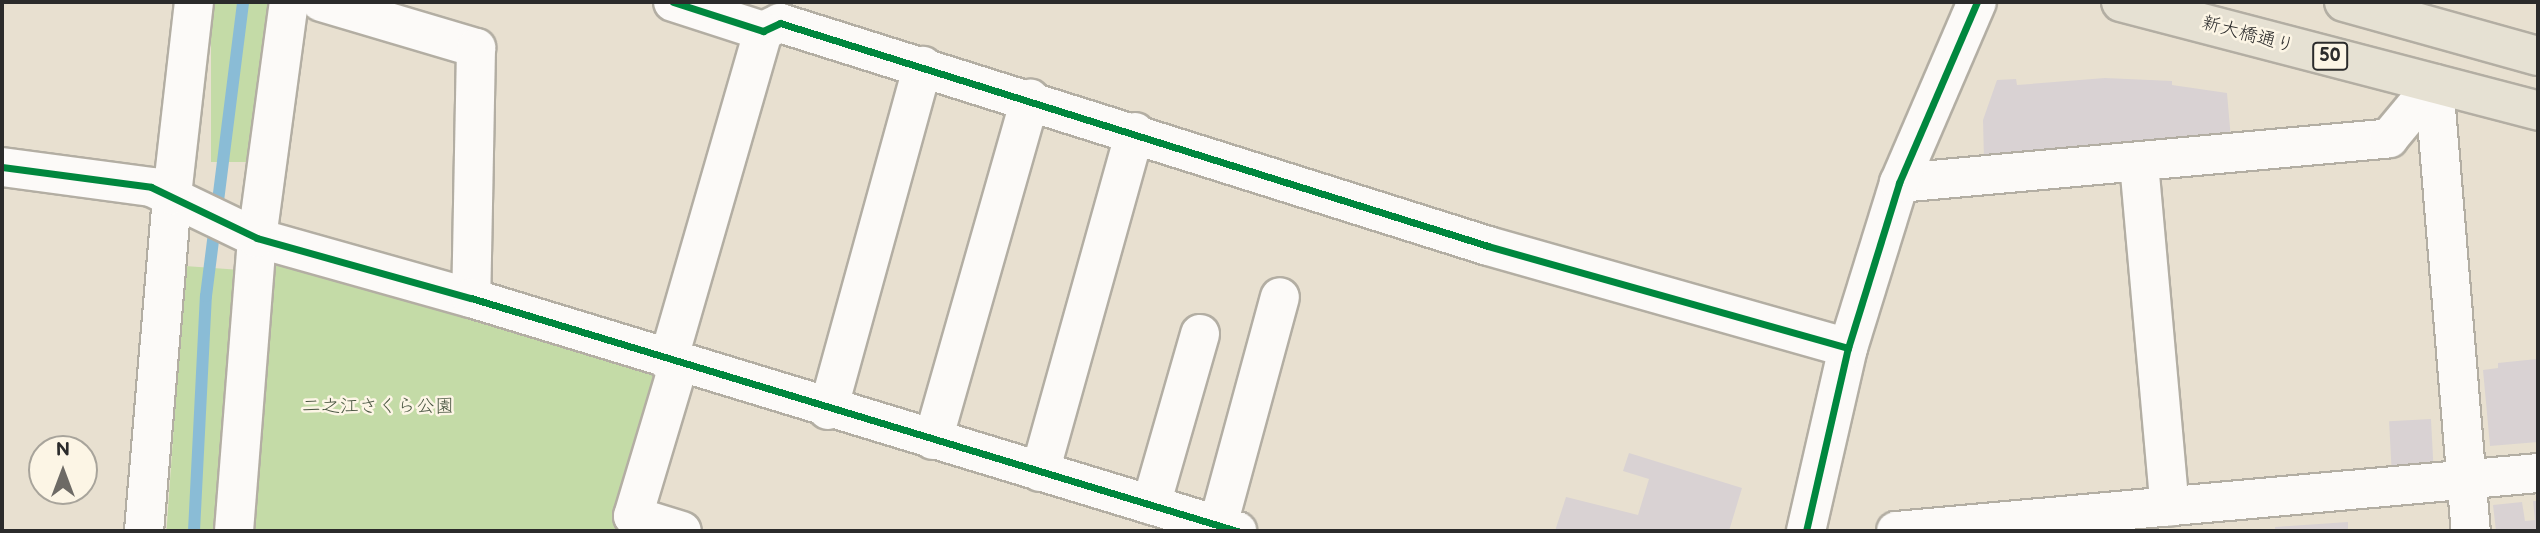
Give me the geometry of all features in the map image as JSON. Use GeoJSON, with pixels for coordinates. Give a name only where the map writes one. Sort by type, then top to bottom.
{"type":"FeatureCollection","features":[{"type":"Feature","properties":{"kind":"main road","name":"新大橋通り"},"geometry":{"type":"LineString","coordinates":[[2121,2],[2538,111]]}},
{"type":"Feature","properties":{"kind":"main road"},"geometry":{"type":"LineString","coordinates":[[2344,2],[2538,56]]}},
{"type":"Feature","properties":{"kind":"street"},"geometry":{"type":"LineString","coordinates":[[144,531],[172,195],[194,2]]}},
{"type":"Feature","properties":{"kind":"street"},"geometry":{"type":"LineString","coordinates":[[234,531],[257,238],[289,2]]}},
{"type":"Feature","properties":{"kind":"street"},"geometry":{"type":"LineString","coordinates":[[321,2],[476,48],[471,298]]}},
{"type":"Feature","properties":{"kind":"street"},"geometry":{"type":"LineString","coordinates":[[673,2],[777,18],[1488,246],[1848,348]]}},
{"type":"Feature","properties":{"kind":"street"},"geometry":{"type":"LineString","coordinates":[[1806,531],[1848,348],[1899,183],[1977,2]]}},
{"type":"Feature","properties":{"kind":"street"},"geometry":{"type":"LineString","coordinates":[[682,531],[633,516],[673,362],[777,18]]}},
{"type":"Feature","properties":{"kind":"street"},"geometry":{"type":"LineString","coordinates":[[828,410],[923,66]]}},
{"type":"Feature","properties":{"kind":"street"},"geometry":{"type":"LineString","coordinates":[[1899,183],[2389,138],[2434,84]]}},
{"type":"Feature","properties":{"kind":"street"},"geometry":{"type":"LineString","coordinates":[[2434,84],[2471,531]]}},
{"type":"Feature","properties":{"kind":"street"},"geometry":{"type":"LineString","coordinates":[[933,440],[1030,99]]}},
{"type":"Feature","properties":{"kind":"street"},"geometry":{"type":"LineString","coordinates":[[1040,472],[1135,132]]}},
{"type":"Feature","properties":{"kind":"street"},"geometry":{"type":"LineString","coordinates":[[2139,163],[2170,507]]}},
{"type":"Feature","properties":{"kind":"street"},"geometry":{"type":"LineString","coordinates":[[2,167],[151,187],[257,238],[471,298],[828,410],[1227,528],[1280,297]]}},
{"type":"Feature","properties":{"kind":"street"},"geometry":{"type":"LineString","coordinates":[[1151,505],[1200,334]]}},
{"type":"Feature","properties":{"kind":"street"},"geometry":{"type":"LineString","coordinates":[[1896,531],[2538,474]]}},
{"type":"Feature","properties":{"kind":"green space"},"geometry":{"type":"Polygon","coordinates":[[[211,2],[270,2],[270,162],[211,162],[211,2]]]}},
{"type":"Feature","properties":{"kind":"green space","name":"二之江さくら公園"},"geometry":{"type":"Polygon","coordinates":[[[269,245],[664,363],[626,531],[239,531],[269,245]]]}},
{"type":"Feature","properties":{"kind":"green space"},"geometry":{"type":"Polygon","coordinates":[[[185,266],[241,270],[223,531],[166,531],[185,266]]]}},
{"type":"Feature","properties":{"kind":"building"},"geometry":{"type":"Polygon","coordinates":[[[2105,78],[2172,81],[2172,85],[2227,93],[2231,139],[1984,161],[1983,120],[1997,80],[2016,79],[2017,85],[2105,78]]]}},
{"type":"Feature","properties":{"kind":"building"},"geometry":{"type":"Polygon","coordinates":[[[2537,359],[2538,442],[2490,446],[2483,370],[2498,368],[2498,363],[2537,359]]]}},
{"type":"Feature","properties":{"kind":"building"},"geometry":{"type":"Polygon","coordinates":[[[2431,419],[2433,463],[2391,465],[2389,421],[2431,419]]]}},
{"type":"Feature","properties":{"kind":"building"},"geometry":{"type":"Polygon","coordinates":[[[1629,453],[1742,488],[1729,531],[1555,531],[1566,497],[1638,515],[1649,479],[1623,471],[1629,453]]]}},
{"type":"Feature","properties":{"kind":"building"},"geometry":{"type":"Polygon","coordinates":[[[2533,501],[2538,501],[2538,531],[2496,531],[2493,505],[2522,502],[2525,521],[2535,520],[2533,501]]]}},
{"type":"Feature","properties":{"kind":"building"},"geometry":{"type":"Polygon","coordinates":[[[2348,522],[2348,531],[2275,531],[2275,527],[2348,522]]]}},
{"type":"Feature","properties":{"kind":"waterway"},"geometry":{"type":"LineString","coordinates":[[194,531],[206,296],[243,2]]}},
{"type":"Feature","properties":{"kind":"cycle path"},"geometry":{"type":"LineString","coordinates":[[673,2],[763,31],[780,23],[1488,246],[1848,348]]}},
{"type":"Feature","properties":{"kind":"cycle path"},"geometry":{"type":"LineString","coordinates":[[1806,531],[1848,348],[1899,183],[1977,2]]}},
{"type":"Feature","properties":{"kind":"cycle path"},"geometry":{"type":"LineString","coordinates":[[2,167],[151,187],[257,238],[471,298],[1237,531]]}}]}
